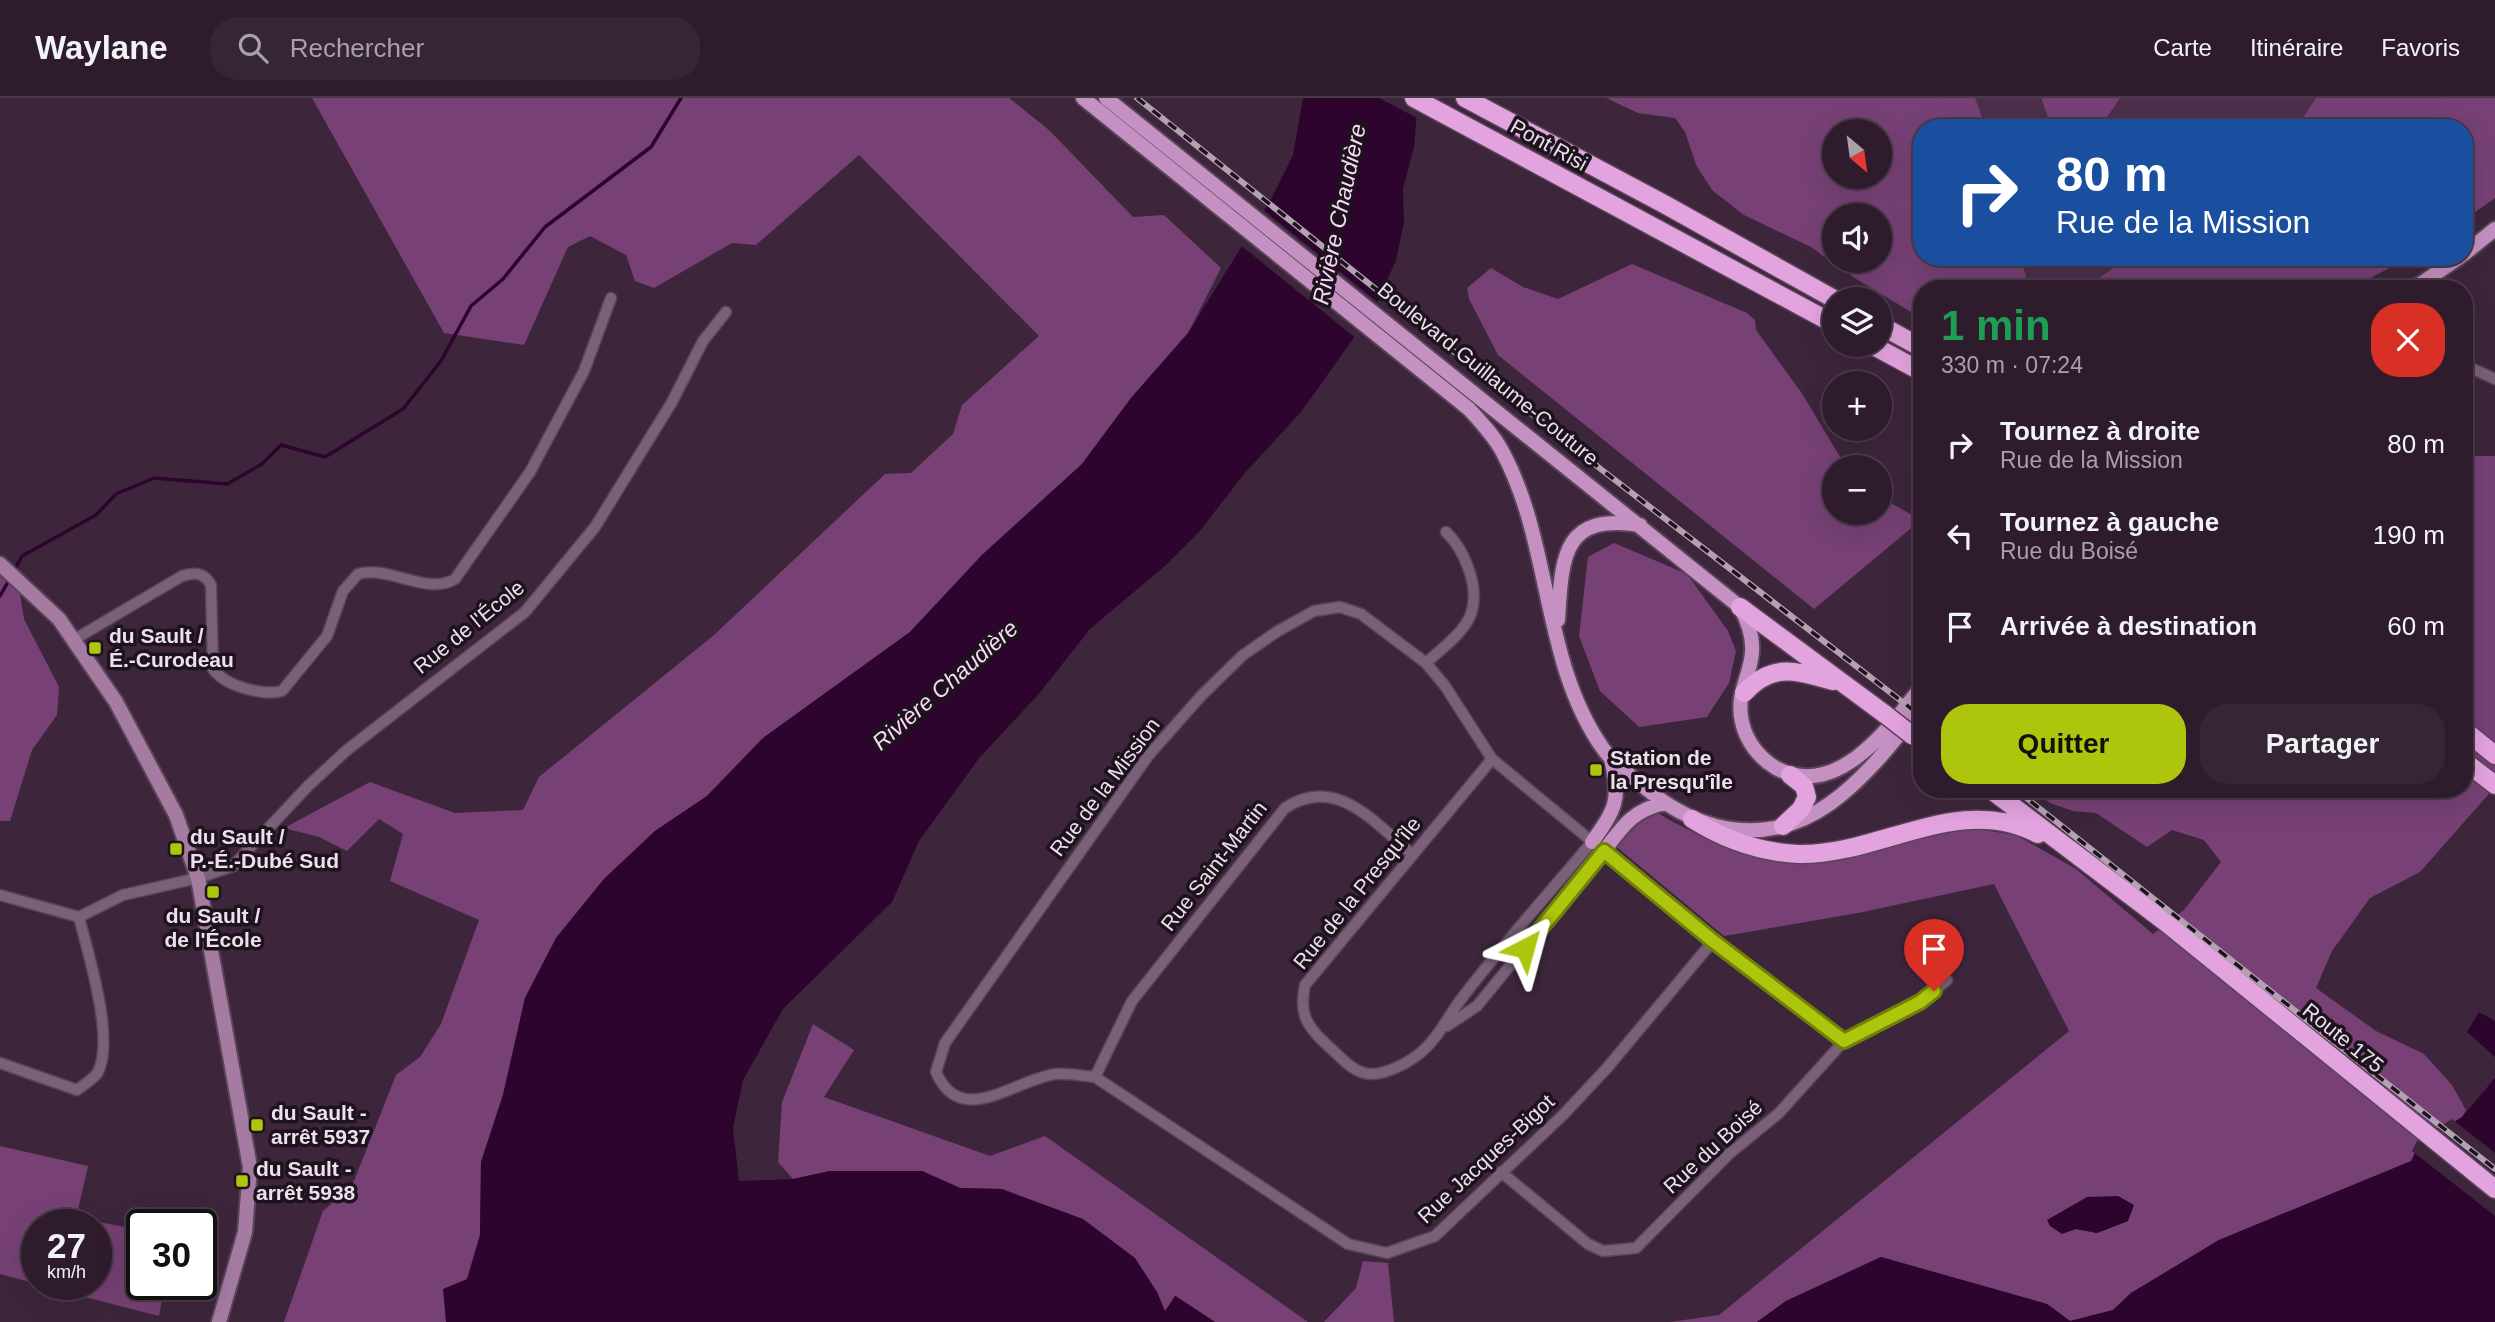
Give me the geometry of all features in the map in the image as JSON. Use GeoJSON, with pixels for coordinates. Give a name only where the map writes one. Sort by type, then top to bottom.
{"type":"FeatureCollection","features":[{"type":"Feature","properties":{"kind":"highway","name":"Pont Risi"},"geometry":{"type":"LineString","coordinates":[[1414,98],[1822,318]]}},
{"type":"Feature","properties":{"kind":"highway","name":"Pont Risi"},"geometry":{"type":"LineString","coordinates":[[1465,98],[1822,292]]}},
{"type":"Feature","properties":{"kind":"highway"},"geometry":{"type":"LineString","coordinates":[[1892,332],[1913,343]]}},
{"type":"Feature","properties":{"kind":"highway"},"geometry":{"type":"LineString","coordinates":[[1892,356],[1913,367]]}},
{"type":"Feature","properties":{"kind":"highway","name":"Boulevard Guillaume-Couture"},"geometry":{"type":"LineString","coordinates":[[1740,607],[1913,736]]}},
{"type":"Feature","properties":{"kind":"highway"},"geometry":{"type":"LineString","coordinates":[[1744,693],[1755,681],[1774,671],[1790,671],[1843,684]]}},
{"type":"Feature","properties":{"kind":"highway"},"geometry":{"type":"LineString","coordinates":[[2473,737],[2495,755]]}},
{"type":"Feature","properties":{"kind":"highway"},"geometry":{"type":"LineString","coordinates":[[2473,768],[2495,785]]}},
{"type":"Feature","properties":{"kind":"highway"},"geometry":{"type":"LineString","coordinates":[[1783,825],[1801,809],[1807,797],[1804,786],[1790,775]]}},
{"type":"Feature","properties":{"kind":"highway","name":"Boulevard Guillaume-Couture"},"geometry":{"type":"LineString","coordinates":[[2002,798],[2164,921]]}},
{"type":"Feature","properties":{"kind":"highway","name":"Boulevard Guillaume-Couture"},"geometry":{"type":"LineString","coordinates":[[1692,819],[1740,844],[1800,854],[1857,846],[1967,819],[1997,819],[2019,824],[2078,856]]}},
{"type":"Feature","properties":{"kind":"highway","name":"Route 175"},"geometry":{"type":"LineString","coordinates":[[2164,921],[2495,1189]]}},
{"type":"Feature","properties":{"kind":"main road","name":"Boulevard Guillaume-Couture"},"geometry":{"type":"LineString","coordinates":[[1083,98],[1174,161],[1480,397],[1740,607]]}},
{"type":"Feature","properties":{"kind":"main road","name":"Boulevard Guillaume-Couture"},"geometry":{"type":"LineString","coordinates":[[1106,98],[1174,161],[1469,409],[1501,449],[1525,503],[1564,667],[1576,699],[1610,757],[1664,803],[1692,819]]}},
{"type":"Feature","properties":{"kind":"main road"},"geometry":{"type":"LineString","coordinates":[[2473,247],[2495,229]]}},
{"type":"Feature","properties":{"kind":"main road"},"geometry":{"type":"LineString","coordinates":[[2426,280],[2447,266]]}},
{"type":"Feature","properties":{"kind":"main road"},"geometry":{"type":"LineString","coordinates":[[1557,635],[1564,560],[1573,540],[1587,528],[1600,523],[1613,521],[1641,525]]}},
{"type":"Feature","properties":{"kind":"main road"},"geometry":{"type":"LineString","coordinates":[[1740,607],[1749,623],[1753,645],[1741,720],[1749,741],[1766,761],[1790,775],[1810,777],[1826,774],[1856,759],[1913,697]]}},
{"type":"Feature","properties":{"kind":"main road"},"geometry":{"type":"LineString","coordinates":[[1692,819],[1748,832],[1811,816],[1850,789],[1880,759],[1913,717]]}},
{"type":"Feature","properties":{"kind":"main road"},"geometry":{"type":"LineString","coordinates":[[1592,842],[1615,809],[1618,793],[1610,757]]}},
{"type":"Feature","properties":{"kind":"main road"},"geometry":{"type":"LineString","coordinates":[[1604,851],[1636,813],[1664,803]]}},
{"type":"Feature","properties":{"kind":"street"},"geometry":{"type":"LineString","coordinates":[[75,639],[181,576],[198,573],[207,578],[211,585],[213,669],[220,678],[229,683],[274,693],[282,691],[327,636],[343,591],[358,574],[381,571],[438,585],[454,579],[530,472],[584,371],[611,298]]}},
{"type":"Feature","properties":{"kind":"street","name":"Rue de l'École"},"geometry":{"type":"LineString","coordinates":[[79,917],[123,895],[198,878],[233,866],[308,786],[347,750],[386,717],[525,612],[595,527],[671,402],[703,341],[726,312]]}},
{"type":"Feature","properties":{"kind":"street"},"geometry":{"type":"LineString","coordinates":[[2473,369],[2495,379]]}},
{"type":"Feature","properties":{"kind":"street"},"geometry":{"type":"LineString","coordinates":[[1426,663],[1471,614],[1472,589],[1466,562],[1446,533]]}},
{"type":"Feature","properties":{"kind":"street"},"geometry":{"type":"LineString","coordinates":[[3,567],[60,618],[116,702],[176,815],[198,878],[250,1167],[245,1232],[219,1322]]}},
{"type":"Feature","properties":{"kind":"street","name":"Rue de la Mission"},"geometry":{"type":"LineString","coordinates":[[1095,1077],[1056,1074],[972,1101],[957,1098],[942,1085],[936,1072],[945,1043],[1148,756],[1243,656],[1314,611],[1340,607],[1360,614],[1426,663],[1446,686],[1492,759],[1713,941],[1844,1041]]}},
{"type":"Feature","properties":{"kind":"street","name":"Rue de la Presqu'île"},"geometry":{"type":"LineString","coordinates":[[1492,759],[1305,985],[1301,1007],[1311,1031],[1353,1069],[1371,1074],[1394,1068],[1417,1056],[1443,1028],[1463,995],[1592,842]]}},
{"type":"Feature","properties":{"kind":"street","name":"Rue Saint-Martin"},"geometry":{"type":"LineString","coordinates":[[1095,1077],[1132,1001],[1284,808],[1298,799],[1326,795],[1364,814],[1413,855]]}},
{"type":"Feature","properties":{"kind":"street","name":"Rue de la Presqu'île"},"geometry":{"type":"LineString","coordinates":[[1443,1028],[1478,1006],[1604,851]]}},
{"type":"Feature","properties":{"kind":"street"},"geometry":{"type":"LineString","coordinates":[[0,895],[79,917],[97,990],[104,1050],[97,1075],[77,1090],[0,1063]]}},
{"type":"Feature","properties":{"kind":"street","name":"Rue Jacques-Bigot"},"geometry":{"type":"LineString","coordinates":[[1095,1077],[1348,1244],[1387,1253],[1435,1237],[1501,1171],[1563,1115],[1607,1069],[1713,941]]}},
{"type":"Feature","properties":{"kind":"street","name":"Rue du Boisé"},"geometry":{"type":"LineString","coordinates":[[1501,1171],[1588,1244],[1603,1251],[1636,1248],[1712,1170],[1779,1113],[1844,1041],[1920,1002],[1947,980]]}},
{"type":"Feature","properties":{"kind":"shaded area"},"geometry":{"type":"Polygon","coordinates":[[[312,98],[1009,98],[1049,130],[1133,217],[1164,215],[1221,268],[1188,333],[1131,398],[1082,464],[982,555],[910,632],[763,738],[707,796],[655,831],[604,879],[556,938],[525,998],[503,1095],[481,1162],[480,1235],[467,1280],[446,1322],[284,1322],[323,1211],[352,1186],[396,1075],[420,1057],[441,1024],[479,920],[390,881],[403,834],[379,819],[347,851],[319,837],[284,828],[370,782],[455,813],[523,810],[539,777],[714,635],[885,474],[911,473],[953,434],[962,405],[1039,336],[859,155],[756,245],[732,243],[654,288],[635,281],[626,255],[590,236],[568,247],[524,345],[444,333],[312,98]]]}},
{"type":"Feature","properties":{"kind":"shaded area"},"geometry":{"type":"Polygon","coordinates":[[[1606,98],[1975,98],[1983,119],[1913,119],[1913,266],[2023,266],[2027,280],[1913,280],[1913,313],[1892,301],[1892,287],[1870,287],[1847,273],[1892,273],[1892,203],[1822,203],[1822,255],[1744,215],[1713,191],[1697,167],[1685,132],[1675,118],[1638,113],[1606,98]]]}},
{"type":"Feature","properties":{"kind":"shaded area"},"geometry":{"type":"Polygon","coordinates":[[[1975,98],[2041,98],[2049,119],[1983,119],[1975,98]]]}},
{"type":"Feature","properties":{"kind":"shaded area"},"geometry":{"type":"Polygon","coordinates":[[[2041,98],[2120,98],[2106,119],[2049,119],[2041,98]]]}},
{"type":"Feature","properties":{"kind":"shaded area"},"geometry":{"type":"Polygon","coordinates":[[[2120,98],[2316,98],[2302,119],[2106,119],[2120,98]]]}},
{"type":"Feature","properties":{"kind":"shaded area"},"geometry":{"type":"Polygon","coordinates":[[[2316,98],[2495,98],[2495,198],[2473,214],[2473,119],[2302,119],[2316,98]]]}},
{"type":"Feature","properties":{"kind":"shaded area"},"geometry":{"type":"Polygon","coordinates":[[[1632,264],[1747,313],[1755,320],[1756,330],[1803,395],[1822,427],[1822,441],[1830,441],[1839,455],[1822,455],[1822,525],[1892,525],[1892,504],[1913,516],[1913,527],[1814,609],[1498,355],[1469,299],[1467,288],[1491,268],[1523,287],[1558,299],[1632,264]]]}},
{"type":"Feature","properties":{"kind":"shaded area"},"geometry":{"type":"Polygon","coordinates":[[[2023,266],[2116,266],[2096,280],[2027,280],[2023,266]]]}},
{"type":"Feature","properties":{"kind":"shaded area"},"geometry":{"type":"Polygon","coordinates":[[[2116,266],[2394,266],[2366,280],[2096,280],[2116,266]]]}},
{"type":"Feature","properties":{"kind":"shaded area"},"geometry":{"type":"Polygon","coordinates":[[[2473,456],[2495,456],[2495,787],[2420,872],[2370,898],[2332,951],[2316,988],[2376,1031],[2424,1054],[2452,1085],[2466,1110],[2462,1117],[2419,1144],[2412,1161],[2219,1240],[2131,1293],[2113,1310],[2070,1321],[2047,1304],[1881,1257],[1786,1301],[1757,1322],[1670,1322],[1719,1315],[2069,1031],[1994,884],[1858,913],[1724,936],[1618,848],[1623,834],[1637,821],[1656,812],[1722,844],[1775,855],[1806,856],[1910,833],[1929,837],[1963,827],[2016,835],[2076,869],[2153,934],[2184,910],[2221,862],[2204,840],[2172,830],[2147,847],[2096,813],[2073,811],[2044,798],[2473,798],[2473,456]],[[2128,1221],[2076,1229],[2097,1233],[2128,1221]]]}},
{"type":"Feature","properties":{"kind":"shaded area"},"geometry":{"type":"Polygon","coordinates":[[[1614,543],[1687,574],[1728,631],[1736,651],[1729,683],[1707,717],[1639,727],[1600,691],[1579,636],[1588,557],[1614,543]]]}},
{"type":"Feature","properties":{"kind":"shaded area"},"geometry":{"type":"Polygon","coordinates":[[[0,574],[20,594],[24,619],[59,687],[57,715],[32,750],[10,821],[0,821],[0,574]]]}},
{"type":"Feature","properties":{"kind":"shaded area"},"geometry":{"type":"Polygon","coordinates":[[[813,1024],[854,1050],[824,1097],[990,1156],[1045,1136],[1308,1322],[1215,1322],[1176,1296],[1165,1312],[1157,1292],[1002,1189],[960,1188],[922,1171],[830,1171],[793,1179],[778,1162],[782,1102],[813,1024]]]}},
{"type":"Feature","properties":{"kind":"shaded area"},"geometry":{"type":"Polygon","coordinates":[[[0,1146],[88,1166],[78,1209],[21,1209],[21,1280],[0,1274],[0,1146]]]}},
{"type":"Feature","properties":{"kind":"shaded area"},"geometry":{"type":"Polygon","coordinates":[[[112,1225],[126,1227],[126,1300],[162,1300],[159,1316],[97,1300],[112,1300],[112,1225]]]}},
{"type":"Feature","properties":{"kind":"shaded area"},"geometry":{"type":"Polygon","coordinates":[[[1363,1261],[1388,1263],[1394,1322],[1324,1322],[1356,1288],[1363,1261]]]}},
{"type":"Feature","properties":{"kind":"water","name":"Rivière Chaudière"},"geometry":{"type":"Polygon","coordinates":[[[1303,98],[1418,98],[1414,147],[1403,189],[1404,222],[1396,260],[1375,308],[1301,412],[1244,474],[1199,532],[1165,566],[1090,629],[1038,695],[980,757],[919,841],[892,902],[783,1009],[743,1080],[733,1128],[739,1181],[793,1179],[830,1171],[922,1171],[960,1188],[1002,1189],[1083,1219],[1135,1258],[1157,1292],[1165,1311],[1175,1296],[1215,1322],[446,1322],[443,1289],[467,1279],[480,1235],[481,1162],[503,1095],[525,998],[556,938],[604,879],[655,831],[707,796],[763,738],[910,632],[982,555],[1082,464],[1131,398],[1188,333],[1270,201],[1293,155],[1303,98]]]}},
{"type":"Feature","properties":{"kind":"water"},"geometry":{"type":"Polygon","coordinates":[[[2479,1012],[2495,1021],[2495,1057],[2467,1032],[2479,1012]]]}},
{"type":"Feature","properties":{"kind":"water"},"geometry":{"type":"Polygon","coordinates":[[[2495,1078],[2495,1322],[1757,1322],[1786,1301],[1881,1257],[2047,1304],[2070,1321],[2113,1310],[2131,1293],[2219,1240],[2411,1161],[2419,1144],[2462,1117],[2495,1078]]]}},
{"type":"Feature","properties":{"kind":"water"},"geometry":{"type":"Polygon","coordinates":[[[2118,1196],[2134,1205],[2128,1221],[2097,1233],[2076,1229],[2062,1234],[2050,1226],[2047,1220],[2087,1197],[2118,1196]]]}},
{"type":"Feature","properties":{"kind":"pier"},"geometry":{"type":"Polygon","coordinates":[[[1379,98],[1421,98],[1421,120],[1379,98]]]}},
{"type":"Feature","properties":{"kind":"pier"},"geometry":{"type":"Polygon","coordinates":[[[1261,208],[1380,304],[1357,339],[1239,244],[1261,208]]]}},
{"type":"Feature","properties":{"kind":"pier"},"geometry":{"type":"Polygon","coordinates":[[[2452,1119],[2495,1153],[2495,1216],[2412,1151],[2417,1141],[2452,1119]]]}},
{"type":"Feature","properties":{"kind":"waterway"},"geometry":{"type":"LineString","coordinates":[[13,573],[22,556],[96,515],[116,494],[154,478],[227,484],[262,464],[281,445],[325,457],[403,409],[441,361],[471,306],[503,279],[545,227],[651,147],[681,98]]}},
{"type":"Feature","properties":{"kind":"waterway"},"geometry":{"type":"LineString","coordinates":[[0,596],[9,580]]}},
{"type":"Feature","properties":{"kind":"railway"},"geometry":{"type":"LineString","coordinates":[[1137,98],[1602,470],[1913,710]]}},
{"type":"Feature","properties":{"kind":"railway"},"geometry":{"type":"LineString","coordinates":[[2026,798],[2495,1169]]}},
{"type":"Feature","properties":{"kind":"place","name":"du Sault / É.-Curodeau"},"geometry":{"type":"Point","coordinates":[95,648]}},
{"type":"Feature","properties":{"kind":"place","name":"Station de la Presqu'île"},"geometry":{"type":"Point","coordinates":[1596,770]}},
{"type":"Feature","properties":{"kind":"place","name":"du Sault / P.-É.-Dubé Sud"},"geometry":{"type":"Point","coordinates":[176,849]}},
{"type":"Feature","properties":{"kind":"place","name":"du Sault / de l'École"},"geometry":{"type":"Point","coordinates":[213,892]}},
{"type":"Feature","properties":{"kind":"place","name":"du Sault - arrêt 5937"},"geometry":{"type":"Point","coordinates":[257,1125]}},
{"type":"Feature","properties":{"kind":"place","name":"du Sault - arrêt 5938"},"geometry":{"type":"Point","coordinates":[242,1181]}},
{"type":"Feature","properties":{"kind":"route"},"geometry":{"type":"LineString","coordinates":[[1525,948],[1604,851],[1713,941],[1844,1041],[1920,1002],[1934,991]]}}]}
